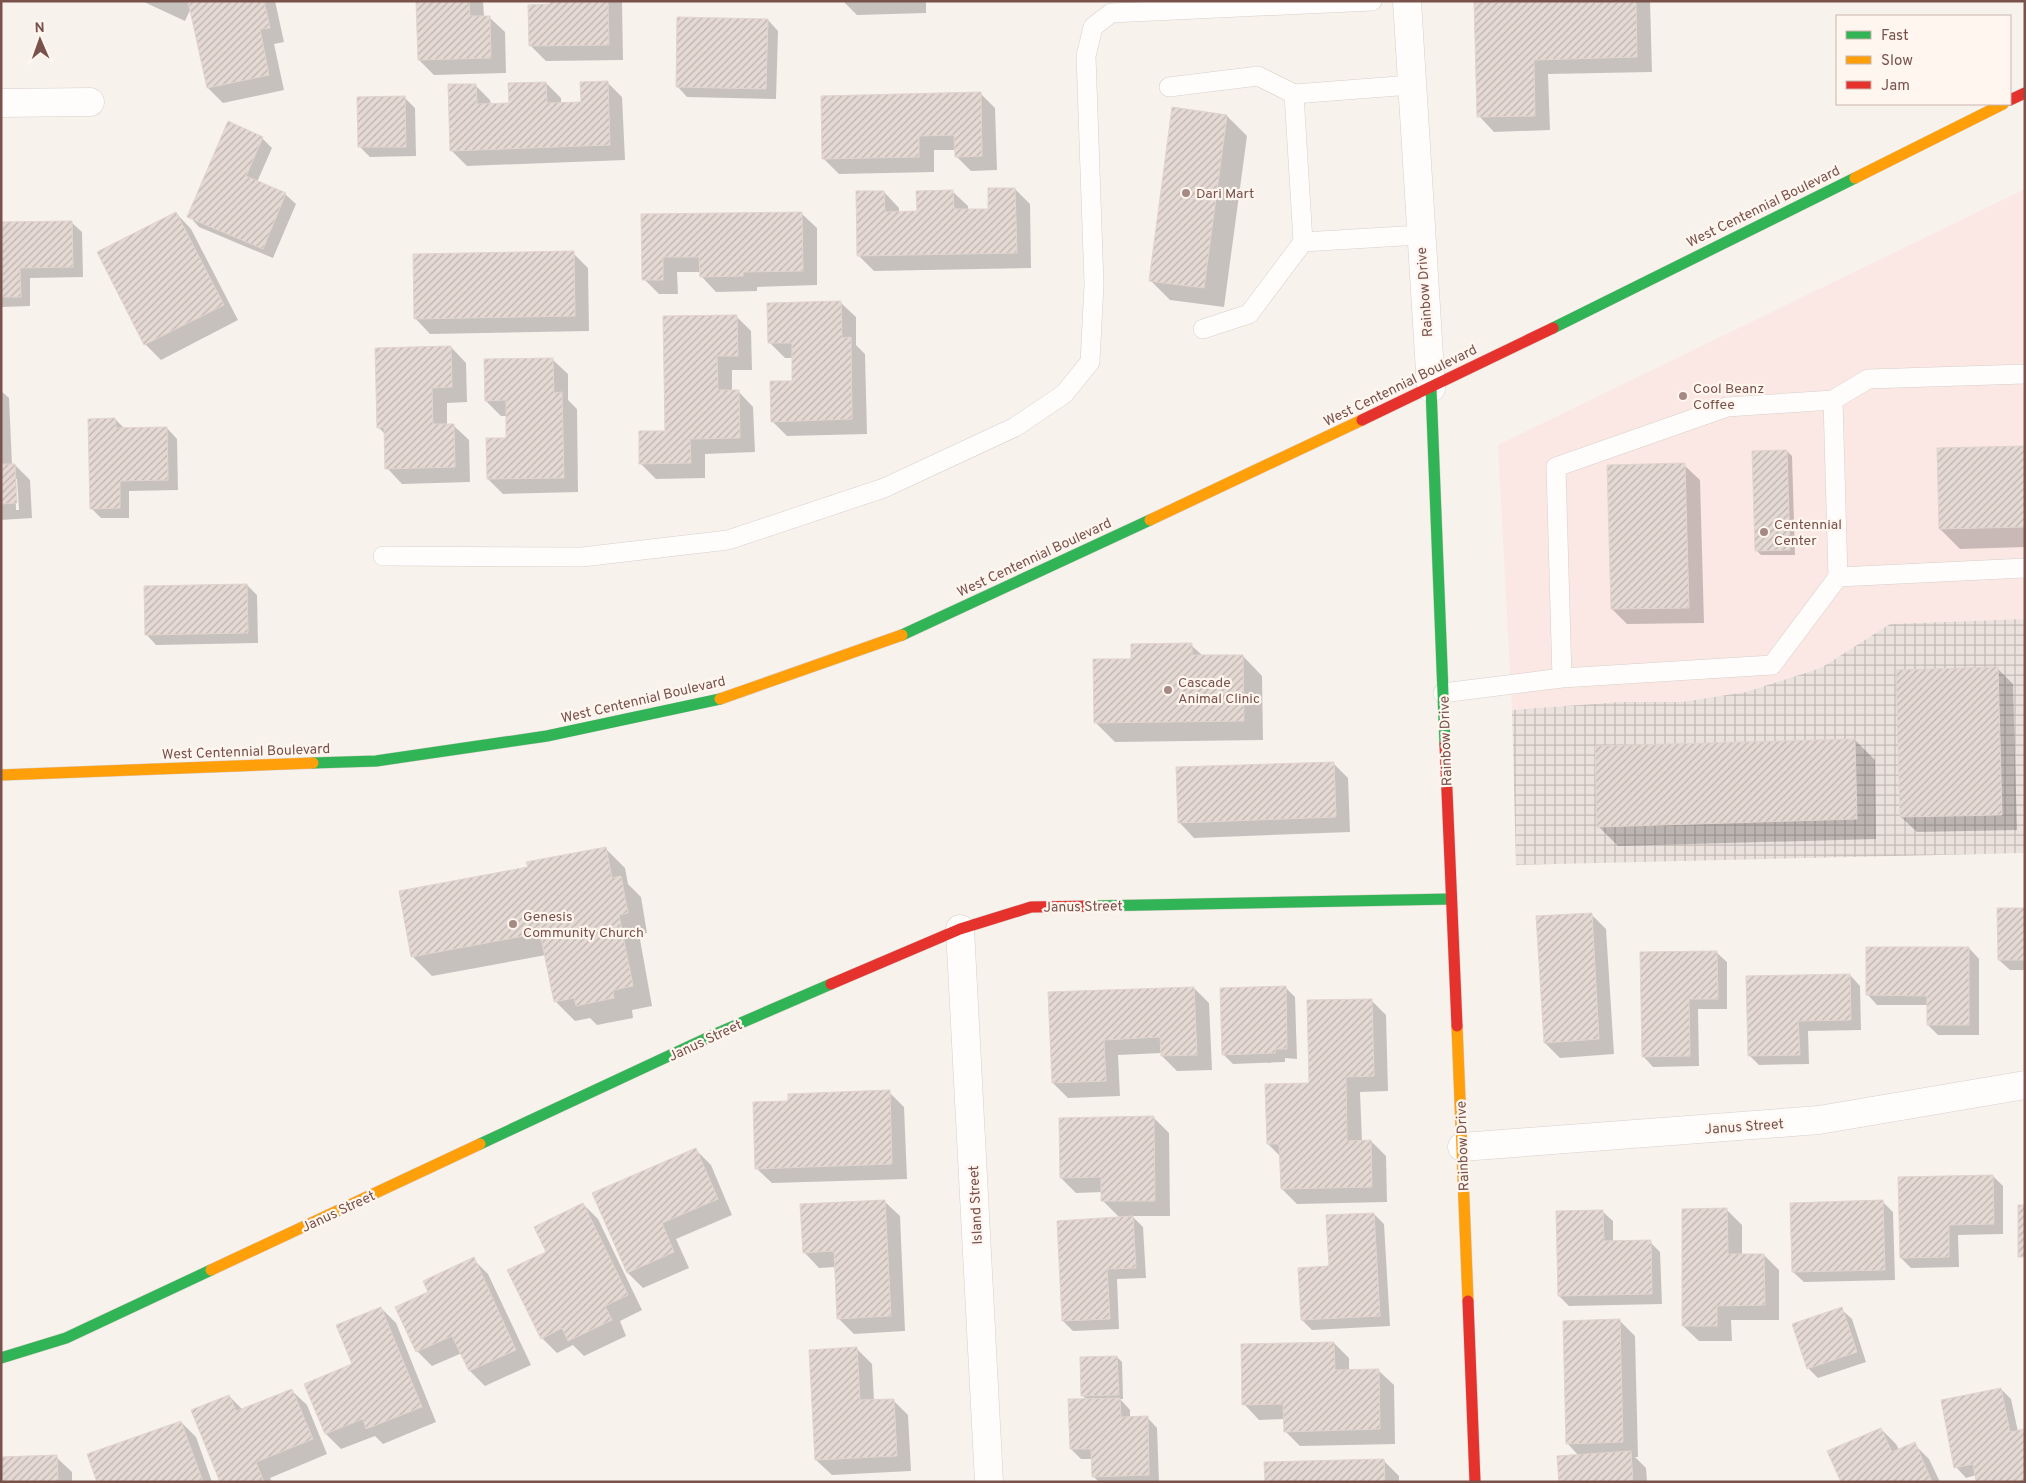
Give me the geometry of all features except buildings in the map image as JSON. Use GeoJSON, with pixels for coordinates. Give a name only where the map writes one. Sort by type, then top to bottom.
{"type":"FeatureCollection","features":[{"type":"Feature","properties":{"kind":"street","name":"Rainbow Drive"},"geometry":{"type":"LineString","coordinates":[[1407,1],[1430,388],[1475,1482]]}},
{"type":"Feature","properties":{"kind":"street","name":"West Centennial Boulevard"},"geometry":{"type":"LineString","coordinates":[[2011,100],[2025,93]]}},
{"type":"Feature","properties":{"kind":"street"},"geometry":{"type":"LineString","coordinates":[[1,103],[90,102]]}},
{"type":"Feature","properties":{"kind":"street","name":"West Centennial Boulevard"},"geometry":{"type":"LineString","coordinates":[[1,775],[376,761],[547,736],[713,700],[909,633],[1430,388],[2000,105]]}},
{"type":"Feature","properties":{"kind":"street","name":"Janus Street"},"geometry":{"type":"LineString","coordinates":[[1,1358],[66,1338],[720,1032],[960,929],[1031,907],[1451,899]]}},
{"type":"Feature","properties":{"kind":"street","name":"Island Street"},"geometry":{"type":"LineString","coordinates":[[960,929],[989,1482]]}},
{"type":"Feature","properties":{"kind":"street","name":"Janus Street"},"geometry":{"type":"LineString","coordinates":[[1462,1147],[1819,1120],[2025,1085]]}},
{"type":"Feature","properties":{"kind":"lane"},"geometry":{"type":"LineString","coordinates":[[383,556],[582,556],[728,540],[884,488],[1015,428],[1064,394],[1090,362],[1094,284],[1086,56],[1093,27],[1111,13],[1269,4],[1372,1]]}},
{"type":"Feature","properties":{"kind":"lane"},"geometry":{"type":"LineString","coordinates":[[1169,87],[1258,76],[1294,94],[1412,85]]}},
{"type":"Feature","properties":{"kind":"lane"},"geometry":{"type":"LineString","coordinates":[[1202,329],[1250,314],[1303,242],[1294,94]]}},
{"type":"Feature","properties":{"kind":"lane"},"geometry":{"type":"LineString","coordinates":[[2011,104],[2025,103]]}},
{"type":"Feature","properties":{"kind":"lane"},"geometry":{"type":"LineString","coordinates":[[1303,242],[1420,235]]}},
{"type":"Feature","properties":{"kind":"lane"},"geometry":{"type":"LineString","coordinates":[[1562,678],[1556,466],[1727,406],[1833,400],[1868,379],[2025,374]]}},
{"type":"Feature","properties":{"kind":"lane"},"geometry":{"type":"LineString","coordinates":[[1443,693],[1562,678],[1772,666],[1838,577],[1833,400]]}},
{"type":"Feature","properties":{"kind":"lane"},"geometry":{"type":"LineString","coordinates":[[1838,577],[2025,568]]}},
{"type":"Feature","properties":{"kind":"shaded area","name":"Centennial Center"},"geometry":{"type":"Polygon","coordinates":[[[2025,189],[2025,619],[1890,624],[1821,668],[1746,692],[1682,702],[1621,702],[1512,710],[1498,445],[2025,189]]]}},
{"type":"Feature","properties":{"kind":"shaded area"},"geometry":{"type":"Polygon","coordinates":[[[2025,619],[2025,853],[1516,865],[1512,710],[1621,702],[1682,702],[1746,692],[1821,668],[1890,624],[2025,619]]]}},
{"type":"Feature","properties":{"kind":"traffic: fast"},"geometry":{"type":"LineString","coordinates":[[1553,328],[1855,178]]}},
{"type":"Feature","properties":{"kind":"traffic: fast"},"geometry":{"type":"LineString","coordinates":[[1431,388],[1445,744]]}},
{"type":"Feature","properties":{"kind":"traffic: fast"},"geometry":{"type":"LineString","coordinates":[[902,635],[1150,520]]}},
{"type":"Feature","properties":{"kind":"traffic: fast"},"geometry":{"type":"LineString","coordinates":[[313,763],[376,761],[547,736],[720,699]]}},
{"type":"Feature","properties":{"kind":"traffic: fast"},"geometry":{"type":"LineString","coordinates":[[1094,906],[1451,899]]}},
{"type":"Feature","properties":{"kind":"traffic: fast"},"geometry":{"type":"LineString","coordinates":[[480,1144],[720,1032],[831,984]]}},
{"type":"Feature","properties":{"kind":"traffic: fast"},"geometry":{"type":"LineString","coordinates":[[1,1358],[66,1338],[211,1270]]}},
{"type":"Feature","properties":{"kind":"traffic: slow"},"geometry":{"type":"LineString","coordinates":[[1855,178],[2001,105]]}},
{"type":"Feature","properties":{"kind":"traffic: slow"},"geometry":{"type":"LineString","coordinates":[[1150,520],[1362,420]]}},
{"type":"Feature","properties":{"kind":"traffic: slow"},"geometry":{"type":"LineString","coordinates":[[720,699],[902,635]]}},
{"type":"Feature","properties":{"kind":"traffic: slow"},"geometry":{"type":"LineString","coordinates":[[1,775],[313,763]]}},
{"type":"Feature","properties":{"kind":"traffic: slow"},"geometry":{"type":"LineString","coordinates":[[1457,1026],[1468,1301]]}},
{"type":"Feature","properties":{"kind":"traffic: slow"},"geometry":{"type":"LineString","coordinates":[[211,1270],[480,1144]]}},
{"type":"Feature","properties":{"kind":"traffic: jam"},"geometry":{"type":"LineString","coordinates":[[2011,100],[2025,93]]}},
{"type":"Feature","properties":{"kind":"traffic: jam"},"geometry":{"type":"LineString","coordinates":[[1362,420],[1553,328]]}},
{"type":"Feature","properties":{"kind":"traffic: jam"},"geometry":{"type":"LineString","coordinates":[[1445,744],[1457,1026]]}},
{"type":"Feature","properties":{"kind":"traffic: jam"},"geometry":{"type":"LineString","coordinates":[[831,984],[960,929],[1031,907],[1094,906]]}},
{"type":"Feature","properties":{"kind":"traffic: jam"},"geometry":{"type":"LineString","coordinates":[[1468,1301],[1475,1482]]}},
{"type":"Feature","properties":{"kind":"place","name":"Dari Mart"},"geometry":{"type":"Point","coordinates":[1186,193]}},
{"type":"Feature","properties":{"kind":"place","name":"Cool Beanz Coffee"},"geometry":{"type":"Point","coordinates":[1683,396]}},
{"type":"Feature","properties":{"kind":"place","name":"Centennial Center"},"geometry":{"type":"Point","coordinates":[1764,532]}},
{"type":"Feature","properties":{"kind":"place","name":"Cascade Animal Clinic"},"geometry":{"type":"Point","coordinates":[1168,690]}},
{"type":"Feature","properties":{"kind":"place","name":"Genesis Community Church"},"geometry":{"type":"Point","coordinates":[513,924]}}]}
